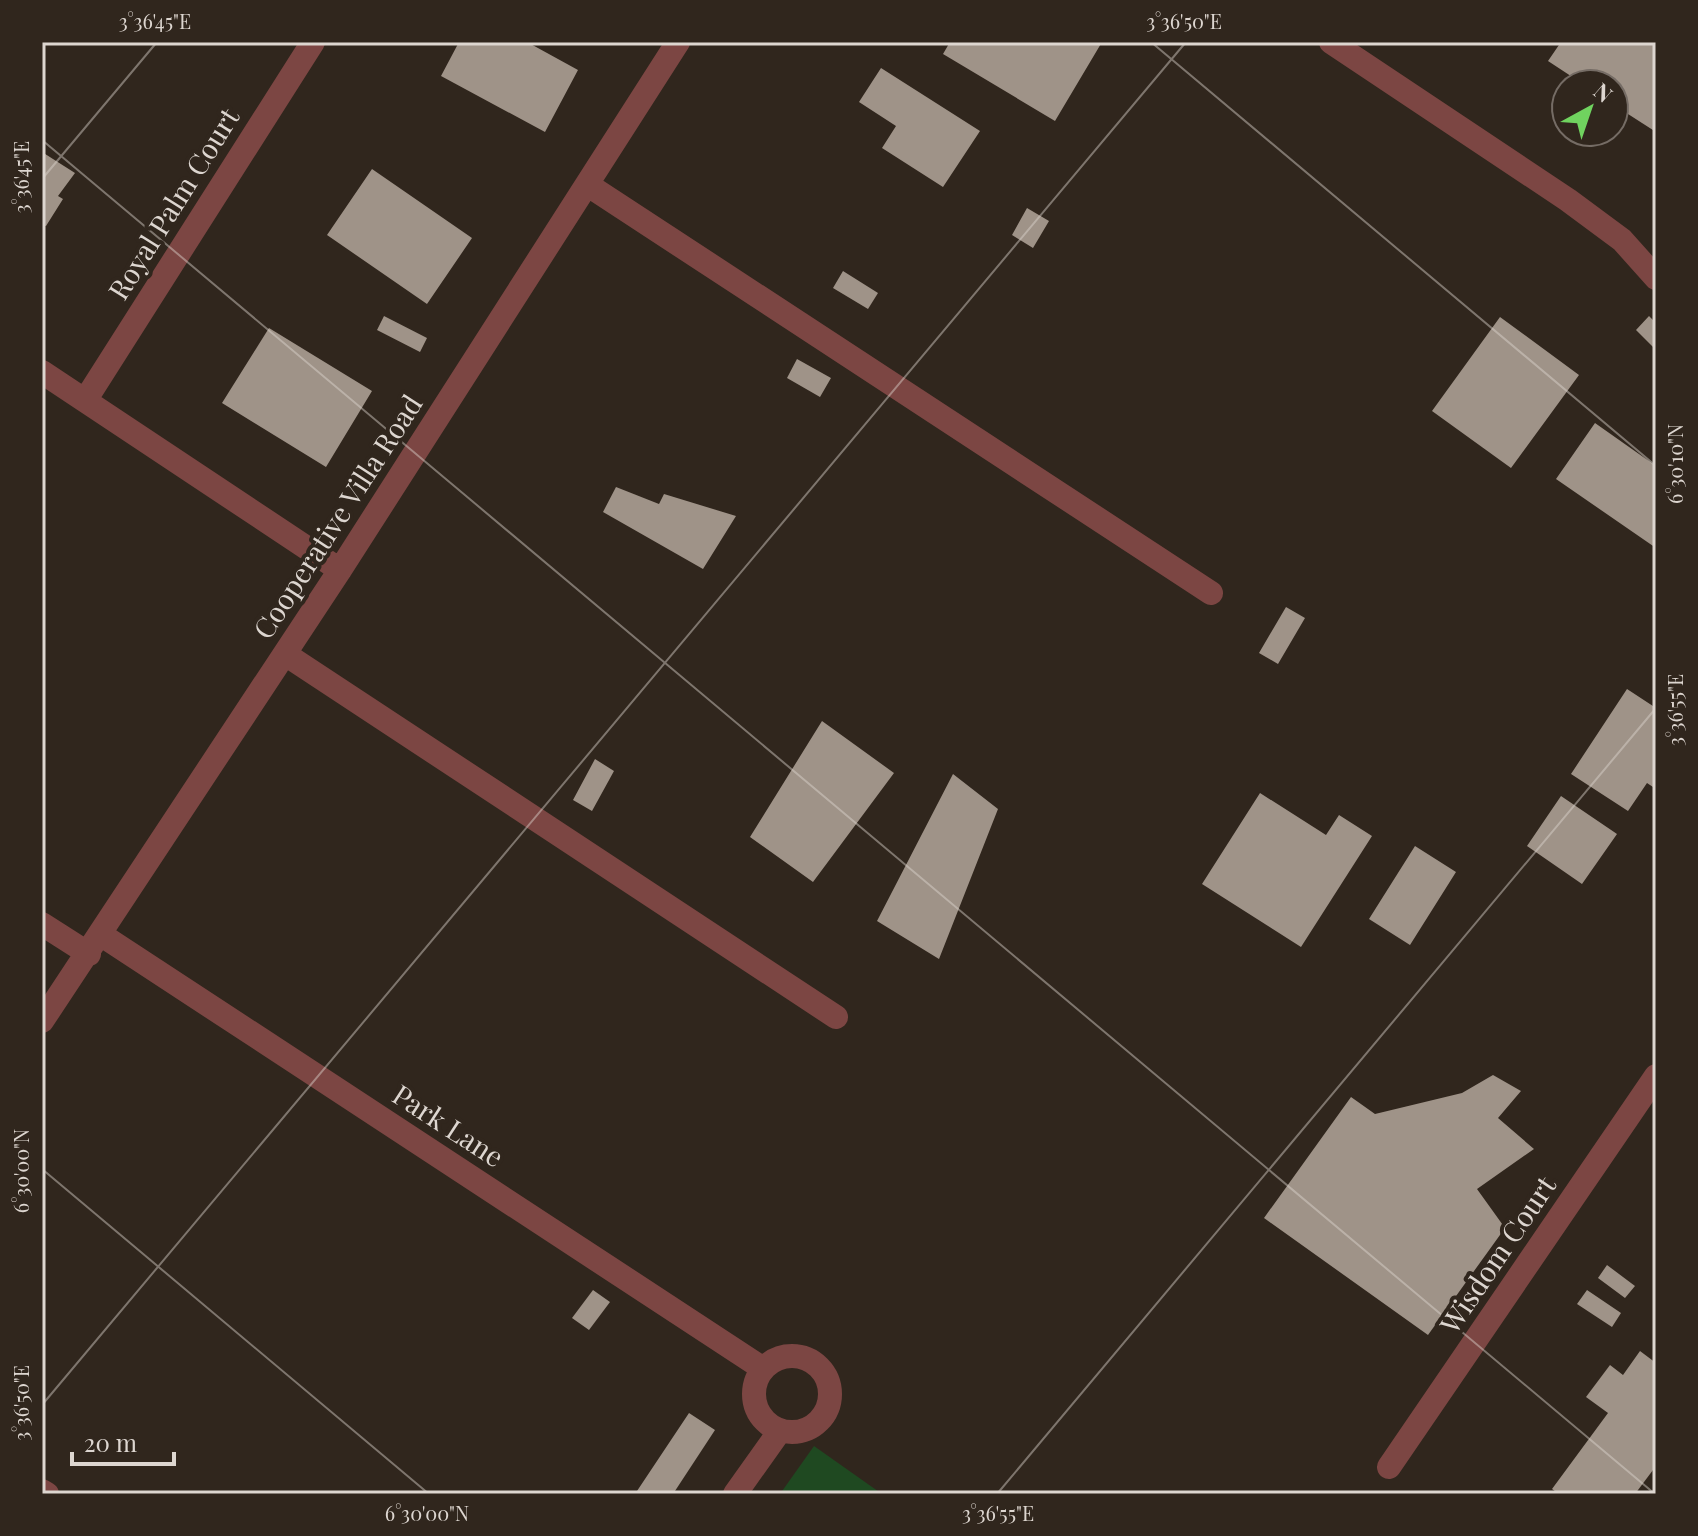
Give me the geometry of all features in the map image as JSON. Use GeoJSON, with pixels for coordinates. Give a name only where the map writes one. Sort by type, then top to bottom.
{"type":"FeatureCollection","features":[{"type":"Feature","properties":{"kind":"street","name":"Royal Palm Court"},"geometry":{"type":"LineString","coordinates":[[86,399],[313,42]]}},
{"type":"Feature","properties":{"kind":"street","name":"Cooperative Villa Road"},"geometry":{"type":"LineString","coordinates":[[42,1021],[340,570],[678,42]]}},
{"type":"Feature","properties":{"kind":"street"},"geometry":{"type":"LineString","coordinates":[[1331,42],[1568,200],[1622,240],[1656,278]]}},
{"type":"Feature","properties":{"kind":"street"},"geometry":{"type":"LineString","coordinates":[[588,185],[1211,593]]}},
{"type":"Feature","properties":{"kind":"street"},"geometry":{"type":"LineString","coordinates":[[42,372],[340,570]]}},
{"type":"Feature","properties":{"kind":"street"},"geometry":{"type":"LineString","coordinates":[[285,654],[836,1017]]}},
{"type":"Feature","properties":{"kind":"street","name":"Park Lane"},"geometry":{"type":"LineString","coordinates":[[42,924],[94,944],[762,1368]]}},
{"type":"Feature","properties":{"kind":"street","name":"Wisdom Court"},"geometry":{"type":"LineString","coordinates":[[1389,1467],[1656,1076]]}},
{"type":"Feature","properties":{"kind":"street"},"geometry":{"type":"LineString","coordinates":[[796,1355],[813,1362],[826,1376],[831,1394],[827,1412],[815,1426],[798,1433],[779,1432],[759,1416],[752,1392],[762,1368],[777,1357],[796,1355]]}},
{"type":"Feature","properties":{"kind":"street"},"geometry":{"type":"LineString","coordinates":[[735,1494],[779,1432]]}},
{"type":"Feature","properties":{"kind":"green space"},"geometry":{"type":"Polygon","coordinates":[[[814,1446],[882,1494],[780,1494],[814,1446]]]}},
{"type":"Feature","properties":{"kind":"building"},"geometry":{"type":"Polygon","coordinates":[[[459,42],[527,42],[578,70],[545,132],[441,76],[459,42]]]}},
{"type":"Feature","properties":{"kind":"building"},"geometry":{"type":"Polygon","coordinates":[[[950,42],[1102,42],[1055,121],[943,54],[950,42]]]}},
{"type":"Feature","properties":{"kind":"building"},"geometry":{"type":"Polygon","coordinates":[[[1561,42],[1656,42],[1656,132],[1630,115],[1630,68],[1559,68],[1548,61],[1561,42]]]}},
{"type":"Feature","properties":{"kind":"building"},"geometry":{"type":"Polygon","coordinates":[[[881,68],[980,131],[943,187],[882,148],[896,126],[859,102],[881,68]]]}},
{"type":"Feature","properties":{"kind":"building"},"geometry":{"type":"Polygon","coordinates":[[[42,152],[75,173],[58,196],[63,199],[46,226],[42,225],[42,152]]]}},
{"type":"Feature","properties":{"kind":"building"},"geometry":{"type":"Polygon","coordinates":[[[372,169],[472,238],[427,304],[327,235],[372,169]]]}},
{"type":"Feature","properties":{"kind":"building"},"geometry":{"type":"Polygon","coordinates":[[[1027,208],[1049,221],[1033,248],[1012,235],[1027,208]]]}},
{"type":"Feature","properties":{"kind":"building"},"geometry":{"type":"Polygon","coordinates":[[[843,271],[878,293],[868,309],[833,288],[843,271]]]}},
{"type":"Feature","properties":{"kind":"building"},"geometry":{"type":"Polygon","coordinates":[[[384,316],[427,338],[420,352],[377,330],[384,316]]]}},
{"type":"Feature","properties":{"kind":"building"},"geometry":{"type":"Polygon","coordinates":[[[1649,316],[1656,323],[1656,350],[1636,330],[1649,316]]]}},
{"type":"Feature","properties":{"kind":"building"},"geometry":{"type":"Polygon","coordinates":[[[1500,317],[1579,375],[1511,468],[1432,411],[1500,317]]]}},
{"type":"Feature","properties":{"kind":"building"},"geometry":{"type":"Polygon","coordinates":[[[269,328],[372,391],[326,467],[222,403],[269,328]]]}},
{"type":"Feature","properties":{"kind":"building"},"geometry":{"type":"Polygon","coordinates":[[[797,359],[831,378],[820,397],[787,378],[797,359]]]}},
{"type":"Feature","properties":{"kind":"building"},"geometry":{"type":"Polygon","coordinates":[[[1595,423],[1656,466],[1656,548],[1556,479],[1595,423]]]}},
{"type":"Feature","properties":{"kind":"building"},"geometry":{"type":"Polygon","coordinates":[[[616,487],[659,504],[664,494],[736,516],[703,569],[603,512],[616,487]]]}},
{"type":"Feature","properties":{"kind":"building"},"geometry":{"type":"Polygon","coordinates":[[[1286,607],[1305,618],[1278,664],[1259,653],[1286,607]]]}},
{"type":"Feature","properties":{"kind":"building"},"geometry":{"type":"Polygon","coordinates":[[[1627,689],[1656,708],[1656,789],[1647,783],[1628,811],[1571,774],[1627,689]]]}},
{"type":"Feature","properties":{"kind":"building"},"geometry":{"type":"Polygon","coordinates":[[[822,721],[894,773],[813,882],[750,837],[822,721]]]}},
{"type":"Feature","properties":{"kind":"building"},"geometry":{"type":"Polygon","coordinates":[[[595,759],[614,771],[592,811],[573,800],[595,759]]]}},
{"type":"Feature","properties":{"kind":"building"},"geometry":{"type":"Polygon","coordinates":[[[953,774],[998,809],[939,959],[877,921],[953,774]]]}},
{"type":"Feature","properties":{"kind":"building"},"geometry":{"type":"Polygon","coordinates":[[[1260,793],[1326,835],[1339,815],[1372,836],[1301,947],[1202,884],[1260,793]]]}},
{"type":"Feature","properties":{"kind":"building"},"geometry":{"type":"Polygon","coordinates":[[[1561,796],[1617,834],[1582,884],[1527,846],[1561,796]]]}},
{"type":"Feature","properties":{"kind":"building"},"geometry":{"type":"Polygon","coordinates":[[[1415,846],[1456,872],[1410,945],[1369,919],[1415,846]]]}},
{"type":"Feature","properties":{"kind":"building"},"geometry":{"type":"Polygon","coordinates":[[[1493,1075],[1521,1091],[1498,1118],[1534,1149],[1477,1189],[1505,1228],[1428,1335],[1264,1218],[1351,1097],[1375,1114],[1462,1093],[1493,1075]]]}},
{"type":"Feature","properties":{"kind":"building"},"geometry":{"type":"Polygon","coordinates":[[[1607,1265],[1635,1286],[1625,1298],[1598,1278],[1607,1265]]]}},
{"type":"Feature","properties":{"kind":"building"},"geometry":{"type":"Polygon","coordinates":[[[593,1290],[610,1302],[589,1330],[572,1318],[593,1290]]]}},
{"type":"Feature","properties":{"kind":"building"},"geometry":{"type":"Polygon","coordinates":[[[1587,1290],[1621,1313],[1612,1327],[1577,1304],[1587,1290]]]}},
{"type":"Feature","properties":{"kind":"building"},"geometry":{"type":"Polygon","coordinates":[[[1640,1351],[1656,1363],[1656,1466],[1635,1494],[1559,1494],[1552,1489],[1608,1413],[1586,1397],[1610,1365],[1623,1375],[1640,1351]]]}},
{"type":"Feature","properties":{"kind":"building"},"geometry":{"type":"Polygon","coordinates":[[[689,1413],[715,1430],[673,1494],[635,1494],[689,1413]]]}}]}
